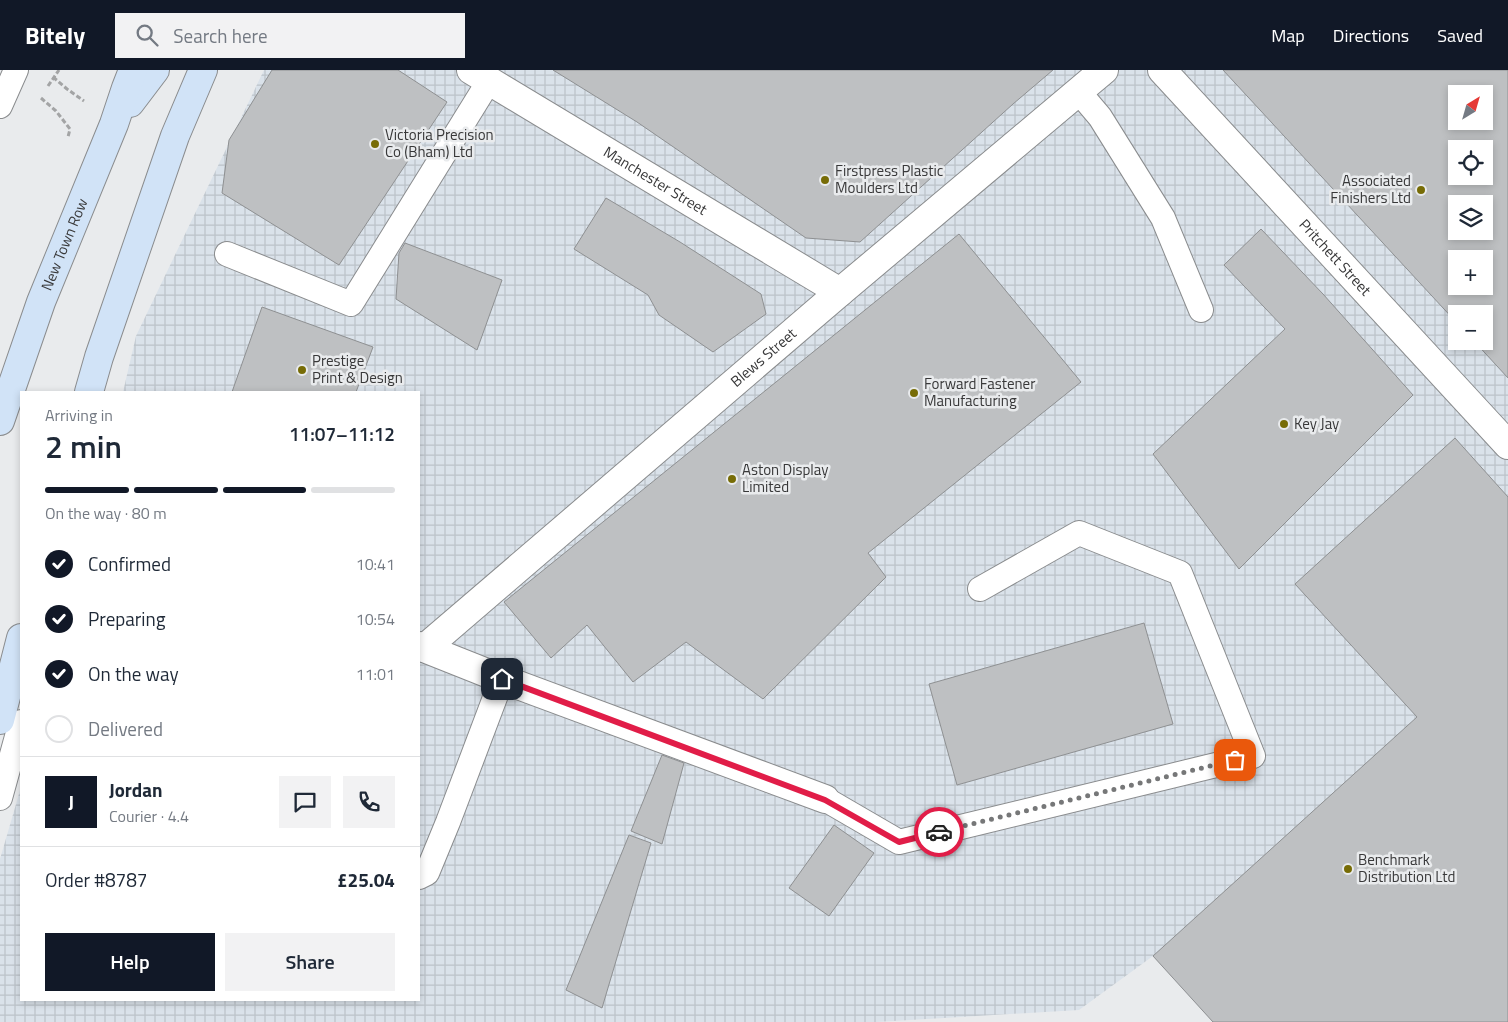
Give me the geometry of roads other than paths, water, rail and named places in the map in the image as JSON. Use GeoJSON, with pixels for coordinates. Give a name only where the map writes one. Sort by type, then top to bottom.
{"type":"FeatureCollection","features":[{"type":"Feature","properties":{"kind":"main road","name":"New Town Row"},"geometry":{"type":"LineString","coordinates":[[0,421],[41,302],[114,124],[133,70]]}},
{"type":"Feature","properties":{"kind":"main road"},"geometry":{"type":"LineString","coordinates":[[114,124],[155,70]]}},
{"type":"Feature","properties":{"kind":"main road"},"geometry":{"type":"LineString","coordinates":[[89,391],[99,357],[175,136],[203,70]]}},
{"type":"Feature","properties":{"kind":"main road"},"geometry":{"type":"LineString","coordinates":[[0,720],[20,642]]}},
{"type":"Feature","properties":{"kind":"street","name":"Blews Street"},"geometry":{"type":"LineString","coordinates":[[422,647],[1104,70]]}},
{"type":"Feature","properties":{"kind":"street","name":"Pritchett Street"},"geometry":{"type":"LineString","coordinates":[[1162,70],[1508,445]]}},
{"type":"Feature","properties":{"kind":"street","name":"Manchester Street"},"geometry":{"type":"LineString","coordinates":[[480,75],[840,292]]}},
{"type":"Feature","properties":{"kind":"street"},"geometry":{"type":"LineString","coordinates":[[422,647],[502,679],[825,800]]}},
{"type":"Feature","properties":{"kind":"lane"},"geometry":{"type":"LineString","coordinates":[[0,106],[16,70]]}},
{"type":"Feature","properties":{"kind":"lane"},"geometry":{"type":"LineString","coordinates":[[228,254],[351,304],[480,75]]}},
{"type":"Feature","properties":{"kind":"lane"},"geometry":{"type":"LineString","coordinates":[[1078,91],[1100,117],[1163,218],[1201,310]]}},
{"type":"Feature","properties":{"kind":"lane"},"geometry":{"type":"LineString","coordinates":[[825,800],[899,842],[1253,756],[1180,573],[1079,534],[980,589]]}},
{"type":"Feature","properties":{"kind":"lane"},"geometry":{"type":"LineString","coordinates":[[420,876],[427,873],[502,679]]}},
{"type":"Feature","properties":{"kind":"lane"},"geometry":{"type":"LineString","coordinates":[[0,798],[20,726]]}},
{"type":"Feature","properties":{"kind":"place","name":"Victoria Precision Co (Bham) Ltd"},"geometry":{"type":"Point","coordinates":[375,144]}},
{"type":"Feature","properties":{"kind":"place","name":"Firstpress Plastic Moulders Ltd"},"geometry":{"type":"Point","coordinates":[825,180]}},
{"type":"Feature","properties":{"kind":"place","name":"Associated Finishers Ltd"},"geometry":{"type":"Point","coordinates":[1421,190]}},
{"type":"Feature","properties":{"kind":"place","name":"Prestige Print & Design"},"geometry":{"type":"Point","coordinates":[302,370]}},
{"type":"Feature","properties":{"kind":"place","name":"Forward Fastener Manufacturing"},"geometry":{"type":"Point","coordinates":[914,393]}},
{"type":"Feature","properties":{"kind":"place","name":"Key Jay"},"geometry":{"type":"Point","coordinates":[1284,424]}},
{"type":"Feature","properties":{"kind":"place","name":"Aston Display Limited"},"geometry":{"type":"Point","coordinates":[732,479]}},
{"type":"Feature","properties":{"kind":"place","name":"Benchmark Distribution Ltd"},"geometry":{"type":"Point","coordinates":[1348,869]}}]}
